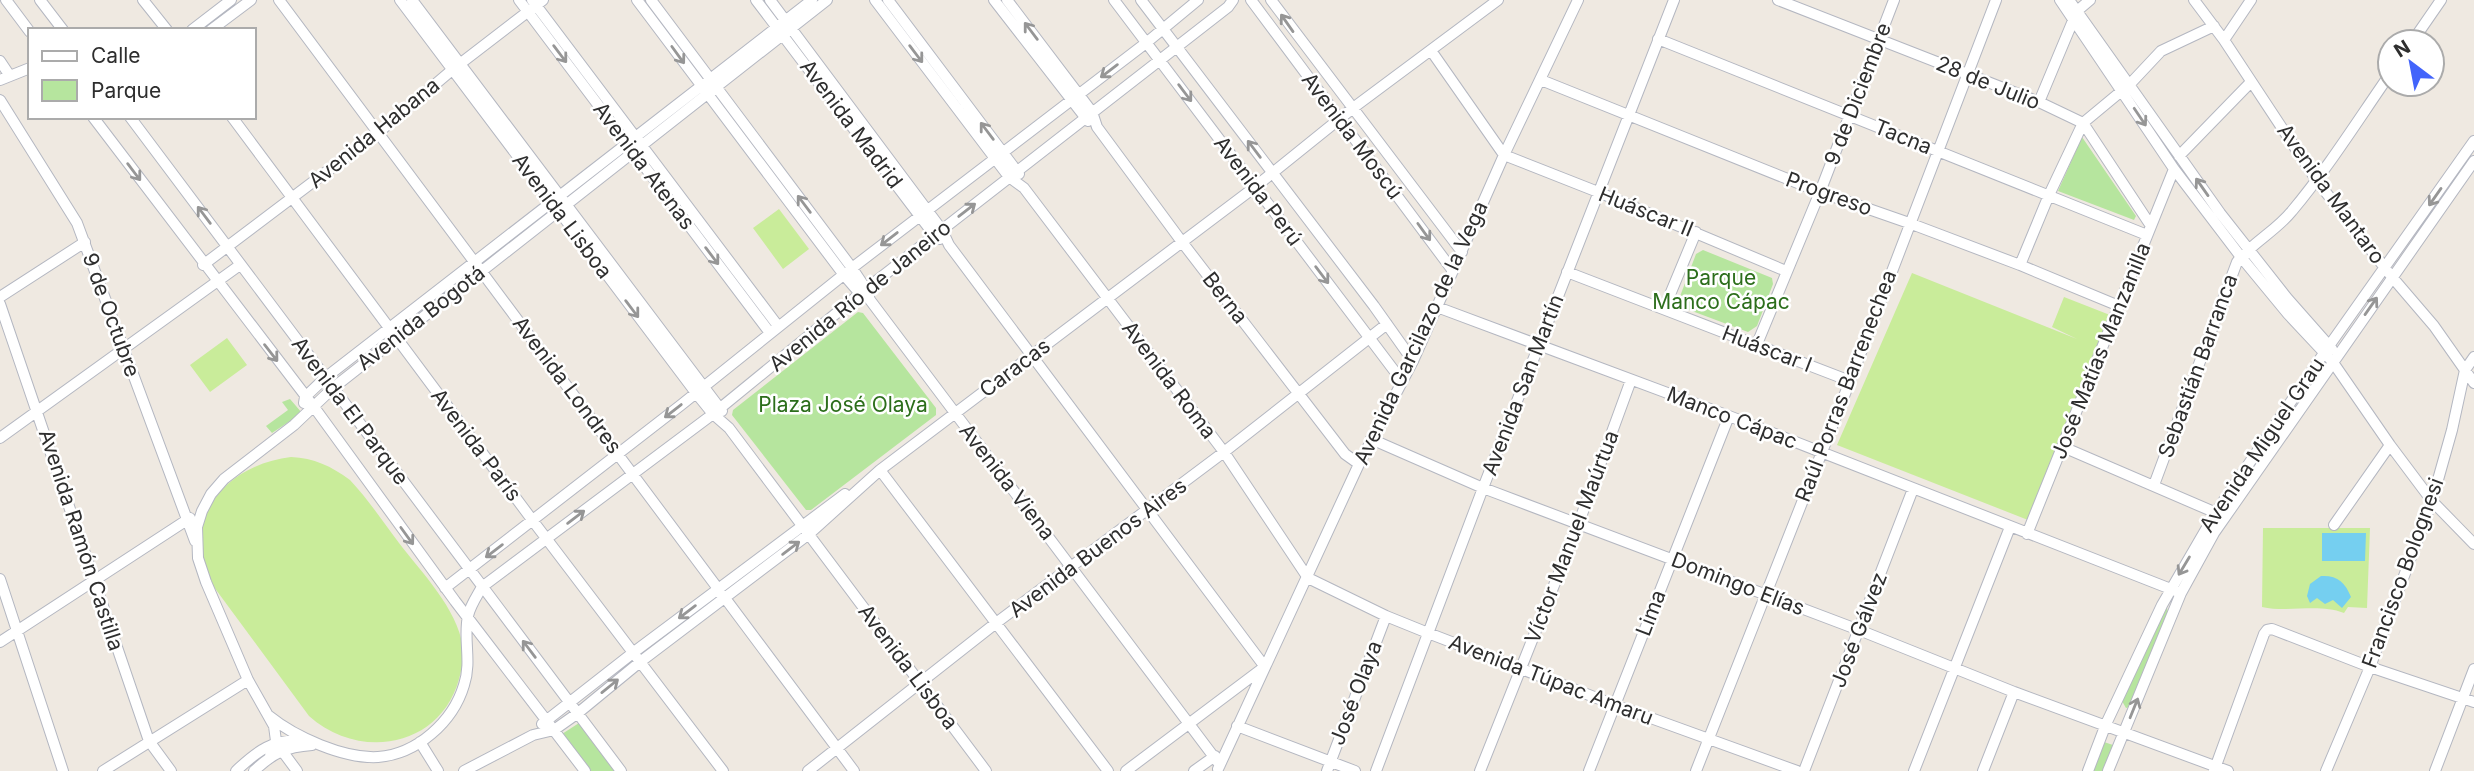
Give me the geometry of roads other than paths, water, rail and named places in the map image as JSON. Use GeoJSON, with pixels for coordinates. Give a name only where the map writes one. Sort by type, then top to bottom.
{"type":"FeatureCollection","features":[{"type":"Feature","properties":{"kind":"street"},"geometry":{"type":"LineString","coordinates":[[6,0],[28,29]]}},
{"type":"Feature","properties":{"kind":"street"},"geometry":{"type":"LineString","coordinates":[[40,0],[61,28]]}},
{"type":"Feature","properties":{"kind":"street"},"geometry":{"type":"LineString","coordinates":[[143,0],[165,28]]}},
{"type":"Feature","properties":{"kind":"street"},"geometry":{"type":"LineString","coordinates":[[194,28],[231,0]]}},
{"type":"Feature","properties":{"kind":"street"},"geometry":{"type":"LineString","coordinates":[[215,28],[251,0]]}},
{"type":"Feature","properties":{"kind":"street","name":"Avenida Londres"},"geometry":{"type":"LineString","coordinates":[[279,0],[854,771]]}},
{"type":"Feature","properties":{"kind":"street","name":"Avenida Lisboa"},"geometry":{"type":"LineString","coordinates":[[400,0],[456,67],[986,771]]}},
{"type":"Feature","properties":{"kind":"street","name":"Avenida Lisboa"},"geometry":{"type":"LineString","coordinates":[[412,0],[456,67]]}},
{"type":"Feature","properties":{"kind":"street","name":"Avenida Atenas"},"geometry":{"type":"LineString","coordinates":[[519,0],[534,4],[634,144],[774,329]]}},
{"type":"Feature","properties":{"kind":"street","name":"Avenida Viena"},"geometry":{"type":"LineString","coordinates":[[637,0],[703,89],[848,271]]}},
{"type":"Feature","properties":{"kind":"street","name":"Avenida Viena"},"geometry":{"type":"LineString","coordinates":[[651,0],[863,292],[1073,567],[1190,723],[1217,764]]}},
{"type":"Feature","properties":{"kind":"street","name":"Avenida Madrid"},"geometry":{"type":"LineString","coordinates":[[755,0],[784,28],[1265,667]]}},
{"type":"Feature","properties":{"kind":"street","name":"Avenida Madrid"},"geometry":{"type":"LineString","coordinates":[[770,0],[784,28]]}},
{"type":"Feature","properties":{"kind":"street","name":"Avenida Bogotá"},"geometry":{"type":"LineString","coordinates":[[784,28],[812,0]]}},
{"type":"Feature","properties":{"kind":"street","name":"Avenida Bogotá"},"geometry":{"type":"LineString","coordinates":[[269,716],[248,680],[198,558],[197,527],[211,494],[224,479],[302,418],[393,334],[703,89],[784,28],[827,0]]}},
{"type":"Feature","properties":{"kind":"street","name":"Avenida Roma"},"geometry":{"type":"LineString","coordinates":[[875,0],[999,155]]}},
{"type":"Feature","properties":{"kind":"street","name":"Avenida Roma"},"geometry":{"type":"LineString","coordinates":[[888,0],[1013,174],[1224,452],[1308,578]]}},
{"type":"Feature","properties":{"kind":"street"},"geometry":{"type":"LineString","coordinates":[[994,0],[1088,115]]}},
{"type":"Feature","properties":{"kind":"street"},"geometry":{"type":"LineString","coordinates":[[1007,0],[1074,98]]}},
{"type":"Feature","properties":{"kind":"street","name":"Avenida Perú"},"geometry":{"type":"LineString","coordinates":[[1114,0],[1402,381]]}},
{"type":"Feature","properties":{"kind":"street","name":"Avenida Perú"},"geometry":{"type":"LineString","coordinates":[[1141,0],[1387,324],[1412,361]]}},
{"type":"Feature","properties":{"kind":"street","name":"Avenida Río de Janeiro"},"geometry":{"type":"LineString","coordinates":[[445,589],[923,212],[1146,43],[1198,0]]}},
{"type":"Feature","properties":{"kind":"street","name":"Avenida Río de Janeiro"},"geometry":{"type":"LineString","coordinates":[[480,592],[717,411],[863,292],[1228,7],[1233,0]]}},
{"type":"Feature","properties":{"kind":"street","name":"Avenida Moscú"},"geometry":{"type":"LineString","coordinates":[[1251,0],[1453,271]]}},
{"type":"Feature","properties":{"kind":"street","name":"Avenida Moscú"},"geometry":{"type":"LineString","coordinates":[[1271,0],[1303,46],[1462,253]]}},
{"type":"Feature","properties":{"kind":"street","name":"Caracas"},"geometry":{"type":"LineString","coordinates":[[533,735],[554,730],[578,713],[640,662],[809,534],[880,470],[1498,0]]}},
{"type":"Feature","properties":{"kind":"street","name":"Avenida Garcilazo de la Vega"},"geometry":{"type":"LineString","coordinates":[[1217,764],[1308,578],[1371,439],[1412,361],[1504,155],[1578,0]]}},
{"type":"Feature","properties":{"kind":"street","name":"Avenida San Martín"},"geometry":{"type":"LineString","coordinates":[[1376,771],[1483,488],[1674,0]]}},
{"type":"Feature","properties":{"kind":"street","name":"28 de Julio"},"geometry":{"type":"LineString","coordinates":[[1778,0],[2039,102],[2083,123]]}},
{"type":"Feature","properties":{"kind":"street","name":"9 de Diciembre"},"geometry":{"type":"LineString","coordinates":[[1757,344],[1821,192],[1894,0]]}},
{"type":"Feature","properties":{"kind":"street","name":"Raúl Porras Barrenechea"},"geometry":{"type":"LineString","coordinates":[[1696,771],[1850,382],[1996,0]]}},
{"type":"Feature","properties":{"kind":"street"},"geometry":{"type":"LineString","coordinates":[[2060,0],[2075,15],[2126,88],[2179,156],[2245,253]]}},
{"type":"Feature","properties":{"kind":"street"},"geometry":{"type":"LineString","coordinates":[[2069,0],[2075,15]]}},
{"type":"Feature","properties":{"kind":"street"},"geometry":{"type":"LineString","coordinates":[[2039,102],[2075,15],[2090,0]]}},
{"type":"Feature","properties":{"kind":"street","name":"Avenida Mantaro"},"geometry":{"type":"LineString","coordinates":[[2194,0],[2224,40],[2316,181],[2434,326],[2474,383]]}},
{"type":"Feature","properties":{"kind":"street"},"geometry":{"type":"LineString","coordinates":[[2224,40],[2250,0]]}},
{"type":"Feature","properties":{"kind":"street"},"geometry":{"type":"LineString","coordinates":[[2422,28],[2441,0]]}},
{"type":"Feature","properties":{"kind":"street","name":"Avenida Habana"},"geometry":{"type":"LineString","coordinates":[[204,265],[379,132],[534,4]]}},
{"type":"Feature","properties":{"kind":"street"},"geometry":{"type":"LineString","coordinates":[[2020,265],[2083,123],[2126,88],[2161,51],[2214,26]]}},
{"type":"Feature","properties":{"kind":"street","name":"Tacna"},"geometry":{"type":"LineString","coordinates":[[1658,39],[2049,195],[2149,230]]}},
{"type":"Feature","properties":{"kind":"street"},"geometry":{"type":"LineString","coordinates":[[1292,57],[1303,46]]}},
{"type":"Feature","properties":{"kind":"street"},"geometry":{"type":"LineString","coordinates":[[1432,52],[1504,155]]}},
{"type":"Feature","properties":{"kind":"street"},"geometry":{"type":"LineString","coordinates":[[0,61],[5,78],[28,69]]}},
{"type":"Feature","properties":{"kind":"street","name":"Progreso"},"geometry":{"type":"LineString","coordinates":[[1541,80],[1821,192],[2020,265],[2119,306]]}},
{"type":"Feature","properties":{"kind":"street"},"geometry":{"type":"LineString","coordinates":[[2179,156],[2251,82]]}},
{"type":"Feature","properties":{"kind":"street"},"geometry":{"type":"LineString","coordinates":[[2126,88],[2174,169],[2327,349],[2389,445],[2432,500],[2474,544]]}},
{"type":"Feature","properties":{"kind":"street"},"geometry":{"type":"LineString","coordinates":[[2245,253],[2291,213],[2376,94]]}},
{"type":"Feature","properties":{"kind":"street","name":"9 de Octubre"},"geometry":{"type":"LineString","coordinates":[[0,100],[77,223],[196,544]]}},
{"type":"Feature","properties":{"kind":"street","name":"Berna"},"geometry":{"type":"LineString","coordinates":[[1088,115],[1345,454],[1359,464]]}},
{"type":"Feature","properties":{"kind":"street","name":"Avenida El Parque"},"geometry":{"type":"LineString","coordinates":[[94,119],[314,407],[445,589],[585,771]]}},
{"type":"Feature","properties":{"kind":"street","name":"Avenida El Parque"},"geometry":{"type":"LineString","coordinates":[[132,119],[470,569],[480,592],[578,713],[621,771]]}},
{"type":"Feature","properties":{"kind":"street","name":"Avenida París"},"geometry":{"type":"LineString","coordinates":[[233,119],[723,771]]}},
{"type":"Feature","properties":{"kind":"street"},"geometry":{"type":"LineString","coordinates":[[2083,123],[2149,230]]}},
{"type":"Feature","properties":{"kind":"street","name":"Avenida Miguel Grau"},"geometry":{"type":"LineString","coordinates":[[2108,771],[2181,593],[2220,514],[2334,358],[2474,142]]}},
{"type":"Feature","properties":{"kind":"street","name":"Huáscar II"},"geometry":{"type":"LineString","coordinates":[[1504,155],[1786,271]]}},
{"type":"Feature","properties":{"kind":"street","name":"Avenida Miguel Grau"},"geometry":{"type":"LineString","coordinates":[[2088,771],[2106,724],[2171,589],[2327,349],[2474,161]]}},
{"type":"Feature","properties":{"kind":"street","name":"José Matías Manzanilla"},"geometry":{"type":"LineString","coordinates":[[2027,534],[2174,169]]}},
{"type":"Feature","properties":{"kind":"street"},"geometry":{"type":"LineString","coordinates":[[1396,194],[1410,183]]}},
{"type":"Feature","properties":{"kind":"street"},"geometry":{"type":"LineString","coordinates":[[1664,309],[1696,232]]}},
{"type":"Feature","properties":{"kind":"street"},"geometry":{"type":"LineString","coordinates":[[0,297],[85,242]]}},
{"type":"Feature","properties":{"kind":"street","name":"Sebastián Barranca"},"geometry":{"type":"LineString","coordinates":[[2154,485],[2237,262],[2245,253]]}},
{"type":"Feature","properties":{"kind":"street"},"geometry":{"type":"LineString","coordinates":[[0,438],[240,265]]}},
{"type":"Feature","properties":{"kind":"street","name":"Huáscar I"},"geometry":{"type":"LineString","coordinates":[[1567,272],[1850,382]]}},
{"type":"Feature","properties":{"kind":"street","name":"Avenida Ramón Castilla"},"geometry":{"type":"LineString","coordinates":[[0,304],[149,741],[171,771]]}},
{"type":"Feature","properties":{"kind":"street","name":"Manco Cápac"},"geometry":{"type":"LineString","coordinates":[[1437,307],[1728,416],[2181,593]]}},
{"type":"Feature","properties":{"kind":"street","name":"Avenida Buenos Aires"},"geometry":{"type":"LineString","coordinates":[[808,771],[1387,324]]}},
{"type":"Feature","properties":{"kind":"street","name":"Avenida Bogotá"},"geometry":{"type":"LineString","coordinates":[[305,397],[327,376],[393,334]]}},
{"type":"Feature","properties":{"kind":"street"},"geometry":{"type":"LineString","coordinates":[[2465,370],[2474,357]]}},
{"type":"Feature","properties":{"kind":"street","name":"Francisco Bolognesi"},"geometry":{"type":"LineString","coordinates":[[2326,771],[2370,667],[2432,500],[2452,430],[2465,370]]}},
{"type":"Feature","properties":{"kind":"street","name":"Víctor Manuel Maúrtua"},"geometry":{"type":"LineString","coordinates":[[1480,771],[1631,380]]}},
{"type":"Feature","properties":{"kind":"street"},"geometry":{"type":"LineString","coordinates":[[302,418],[305,397]]}},
{"type":"Feature","properties":{"kind":"street","name":"Lima"},"geometry":{"type":"LineString","coordinates":[[1589,771],[1728,416]]}},
{"type":"Feature","properties":{"kind":"street","name":"Domingo Elías"},"geometry":{"type":"LineString","coordinates":[[1371,439],[1577,525],[1859,630],[2014,692],[2106,724],[2215,769],[2228,771]]}},
{"type":"Feature","properties":{"kind":"street"},"geometry":{"type":"LineString","coordinates":[[2334,525],[2389,445]]}},
{"type":"Feature","properties":{"kind":"street"},"geometry":{"type":"LineString","coordinates":[[2063,447],[2220,514]]}},
{"type":"Feature","properties":{"kind":"street"},"geometry":{"type":"LineString","coordinates":[[464,771],[533,735],[547,720],[634,652],[802,525],[880,470],[1108,771]]}},
{"type":"Feature","properties":{"kind":"street","name":"José Gálvez"},"geometry":{"type":"LineString","coordinates":[[1804,771],[1913,489]]}},
{"type":"Feature","properties":{"kind":"street"},"geometry":{"type":"LineString","coordinates":[[0,642],[202,511]]}},
{"type":"Feature","properties":{"kind":"street"},"geometry":{"type":"LineString","coordinates":[[1914,771],[2010,527]]}},
{"type":"Feature","properties":{"kind":"street","name":"Avenida Túpac Amaru"},"geometry":{"type":"LineString","coordinates":[[1308,578],[1428,633],[1797,771]]}},
{"type":"Feature","properties":{"kind":"street"},"geometry":{"type":"LineString","coordinates":[[0,579],[63,771]]}},
{"type":"Feature","properties":{"kind":"street"},"geometry":{"type":"LineString","coordinates":[[455,601],[480,592]]}},
{"type":"Feature","properties":{"kind":"street"},"geometry":{"type":"LineString","coordinates":[[269,716],[287,729],[310,740],[356,756],[377,757],[420,742],[445,721],[455,707],[469,670],[467,617],[480,592]]}},
{"type":"Feature","properties":{"kind":"street","name":"José Olaya"},"geometry":{"type":"LineString","coordinates":[[1328,766],[1386,616]]}},
{"type":"Feature","properties":{"kind":"street"},"geometry":{"type":"LineString","coordinates":[[2215,769],[2263,634],[2267,630],[2272,629],[2370,667],[2474,702]]}},
{"type":"Feature","properties":{"kind":"street"},"geometry":{"type":"LineString","coordinates":[[468,650],[480,641],[487,642]]}},
{"type":"Feature","properties":{"kind":"street"},"geometry":{"type":"LineString","coordinates":[[1126,771],[1265,667]]}},
{"type":"Feature","properties":{"kind":"street"},"geometry":{"type":"LineString","coordinates":[[2435,771],[2474,669]]}},
{"type":"Feature","properties":{"kind":"street"},"geometry":{"type":"LineString","coordinates":[[103,771],[248,680]]}},
{"type":"Feature","properties":{"kind":"street"},"geometry":{"type":"LineString","coordinates":[[1983,771],[2014,692]]}},
{"type":"Feature","properties":{"kind":"street"},"geometry":{"type":"LineString","coordinates":[[269,716],[279,746],[297,771]]}},
{"type":"Feature","properties":{"kind":"street"},"geometry":{"type":"LineString","coordinates":[[1237,726],[1328,766],[1355,771]]}},
{"type":"Feature","properties":{"kind":"street"},"geometry":{"type":"LineString","coordinates":[[236,771],[259,750],[310,740]]}},
{"type":"Feature","properties":{"kind":"street"},"geometry":{"type":"LineString","coordinates":[[420,742],[438,771]]}},
{"type":"Feature","properties":{"kind":"street"},"geometry":{"type":"LineString","coordinates":[[254,771],[279,746],[324,745]]}},
{"type":"Feature","properties":{"kind":"street"},"geometry":{"type":"LineString","coordinates":[[1194,771],[1217,764]]}},
{"type":"Feature","properties":{"kind":"water"},"geometry":{"type":"Polygon","coordinates":[[[2322,533],[2366,533],[2365,561],[2322,561],[2322,533]]]}},
{"type":"Feature","properties":{"kind":"water"},"geometry":{"type":"Polygon","coordinates":[[[2321,576],[2336,578],[2346,587],[2351,597],[2342,608],[2333,600],[2325,604],[2317,598],[2310,603],[2307,596],[2310,584],[2321,576]]]}},
{"type":"Feature","properties":{"kind":"park label","name":"Parque Manco Cápac"},"geometry":{"type":"Point","coordinates":[1721,290]}},
{"type":"Feature","properties":{"kind":"park label","name":"Plaza José Olaya"},"geometry":{"type":"Point","coordinates":[843,405]}}]}
